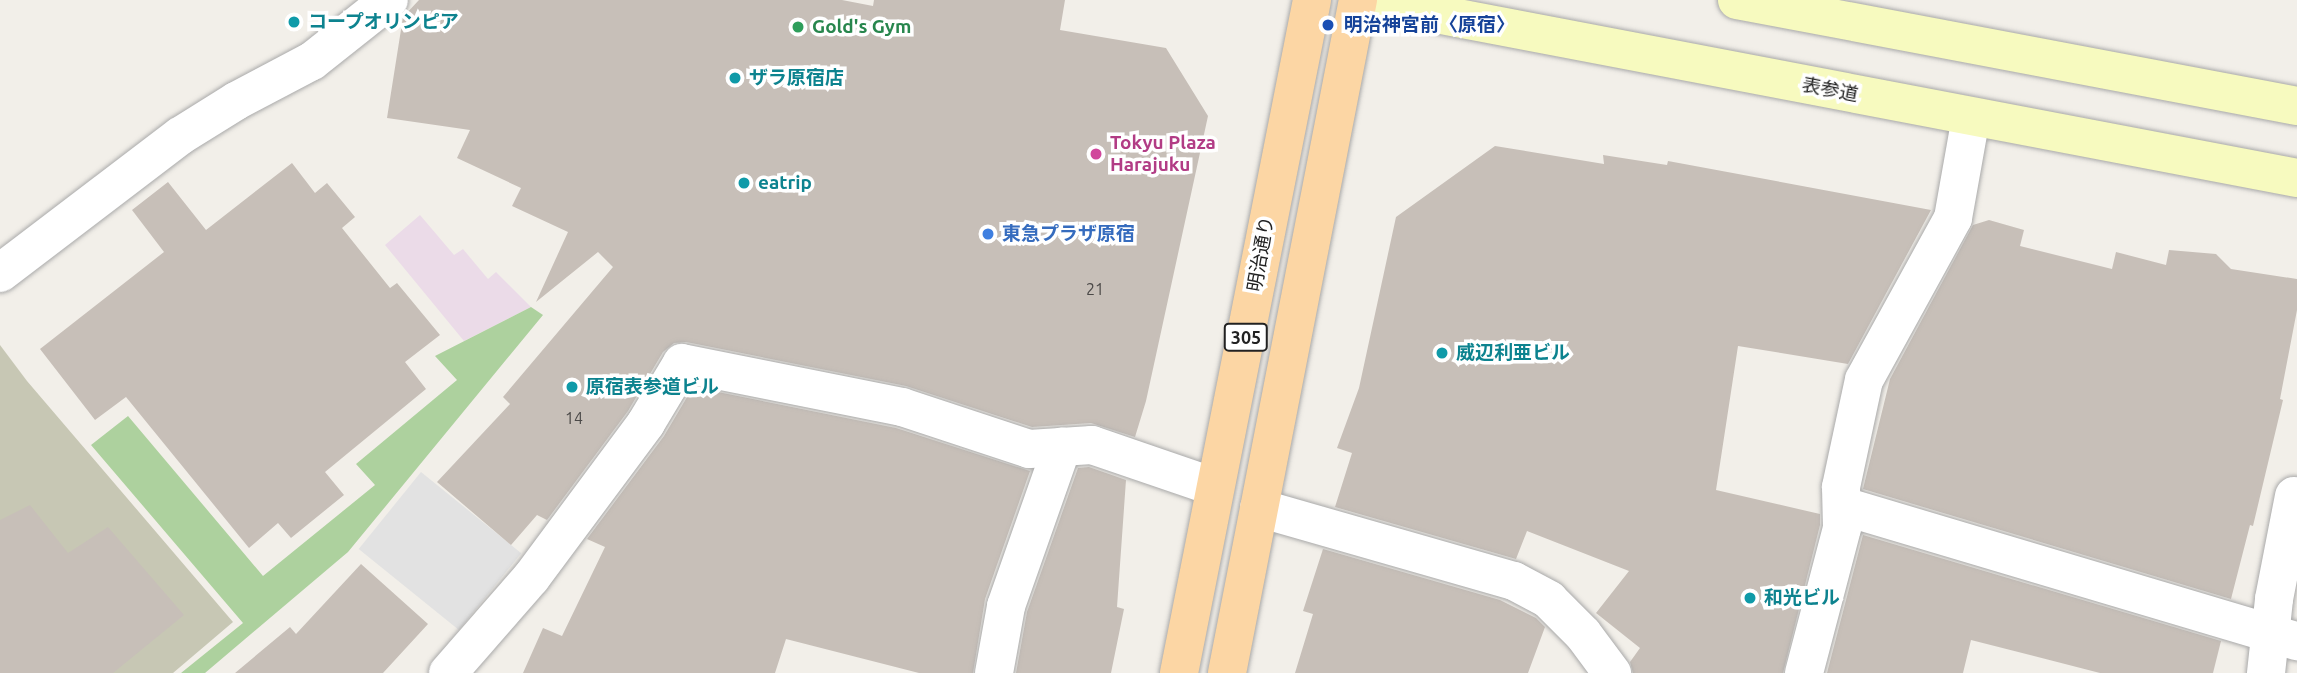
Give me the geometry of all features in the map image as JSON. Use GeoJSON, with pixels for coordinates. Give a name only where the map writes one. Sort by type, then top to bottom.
{"type":"FeatureCollection","features":[{"type":"Feature","properties":{"kind":"main road","name":"明治通り"},"geometry":{"type":"LineString","coordinates":[[1179,673],[1312,0]]}},
{"type":"Feature","properties":{"kind":"main road","name":"305"},"geometry":{"type":"LineString","coordinates":[[1227,673],[1358,0]]}},
{"type":"Feature","properties":{"kind":"main road","name":"表参道"},"geometry":{"type":"LineString","coordinates":[[1363,0],[2297,178]]}},
{"type":"Feature","properties":{"kind":"main road"},"geometry":{"type":"LineString","coordinates":[[1737,0],[1823,7],[2297,106]]}},
{"type":"Feature","properties":{"kind":"street"},"geometry":{"type":"LineString","coordinates":[[0,273],[180,136],[236,101],[312,61],[389,0]]}},
{"type":"Feature","properties":{"kind":"street"},"geometry":{"type":"LineString","coordinates":[[1804,673],[1842,528],[1841,487],[1864,380],[1952,218],[1971,117]]}},
{"type":"Feature","properties":{"kind":"street"},"geometry":{"type":"LineString","coordinates":[[448,673],[531,578],[646,423],[682,363],[902,407],[1029,449],[1092,445],[1215,487]]}},
{"type":"Feature","properties":{"kind":"street"},"geometry":{"type":"LineString","coordinates":[[994,673],[1006,606],[1062,447]]}},
{"type":"Feature","properties":{"kind":"street"},"geometry":{"type":"LineString","coordinates":[[2266,673],[2283,637],[2294,496]]}},
{"type":"Feature","properties":{"kind":"street"},"geometry":{"type":"LineString","coordinates":[[1843,506],[2283,637]]}},
{"type":"Feature","properties":{"kind":"street"},"geometry":{"type":"LineString","coordinates":[[1259,508],[1514,582],[1549,600],[1583,634],[1612,673]]}},
{"type":"Feature","properties":{"kind":"shaded area"},"geometry":{"type":"Polygon","coordinates":[[[420,215],[454,255],[463,249],[488,279],[496,272],[531,307],[464,341],[385,245],[420,215]]]}},
{"type":"Feature","properties":{"kind":"shaded area"},"geometry":{"type":"Polygon","coordinates":[[[0,345],[27,381],[233,622],[173,673],[0,673],[0,345]]]}},
{"type":"Feature","properties":{"kind":"shaded area"},"geometry":{"type":"Polygon","coordinates":[[[421,472],[521,553],[459,630],[359,549],[421,472]]]}},
{"type":"Feature","properties":{"kind":"green space"},"geometry":{"type":"Polygon","coordinates":[[[531,307],[543,315],[348,552],[205,673],[181,673],[243,623],[91,445],[128,416],[263,576],[375,485],[356,464],[457,380],[435,356],[531,307]]]}},
{"type":"Feature","properties":{"kind":"building"},"geometry":{"type":"Polygon","coordinates":[[[419,0],[842,0],[873,6],[874,0],[1065,0],[1060,30],[1166,48],[1208,116],[1146,401],[1135,437],[1091,423],[1032,427],[906,386],[686,342],[674,343],[663,352],[628,411],[547,520],[537,515],[511,545],[437,482],[510,404],[503,397],[613,267],[598,252],[536,302],[568,232],[512,206],[521,188],[457,158],[470,130],[387,118],[403,17],[419,0]]]}},
{"type":"Feature","properties":{"kind":"building"},"geometry":{"type":"Polygon","coordinates":[[[1495,146],[1604,164],[1603,155],[1667,165],[1668,161],[1931,210],[1848,364],[1738,346],[1716,490],[1820,514],[1820,525],[1783,673],[1633,673],[1630,662],[1640,648],[1596,613],[1629,571],[1527,531],[1516,559],[1335,507],[1352,453],[1337,448],[1359,388],[1396,217],[1495,146]]]}},
{"type":"Feature","properties":{"kind":"building"},"geometry":{"type":"Polygon","coordinates":[[[292,163],[315,193],[327,183],[355,217],[342,228],[390,288],[397,283],[440,335],[405,362],[426,389],[325,472],[344,495],[291,538],[278,523],[249,548],[126,397],[95,420],[40,349],[164,252],[132,210],[168,182],[206,230],[292,163]]]}},
{"type":"Feature","properties":{"kind":"building"},"geometry":{"type":"Polygon","coordinates":[[[1989,220],[2024,230],[2020,246],[2112,269],[2116,252],[2166,265],[2169,250],[2216,254],[2231,269],[2297,279],[2297,310],[2280,399],[2283,400],[2253,526],[2250,525],[2231,599],[1863,489],[1890,379],[1973,225],[1989,220]]]}},
{"type":"Feature","properties":{"kind":"building"},"geometry":{"type":"Polygon","coordinates":[[[693,387],[896,428],[1030,471],[985,599],[973,673],[919,673],[786,639],[775,673],[523,673],[543,628],[562,636],[605,547],[587,539],[664,436],[693,387]]]}},
{"type":"Feature","properties":{"kind":"building"},"geometry":{"type":"Polygon","coordinates":[[[1089,467],[1126,480],[1117,607],[1124,609],[1111,673],[1016,673],[1027,612],[1078,468],[1089,467]]]}},
{"type":"Feature","properties":{"kind":"building"},"geometry":{"type":"Polygon","coordinates":[[[30,505],[68,553],[108,527],[184,615],[113,673],[0,673],[0,520],[30,505]]]}},
{"type":"Feature","properties":{"kind":"building"},"geometry":{"type":"Polygon","coordinates":[[[1863,535],[2221,641],[2213,673],[2100,673],[1971,640],[1963,673],[1827,673],[1863,535]]]}},
{"type":"Feature","properties":{"kind":"building"},"geometry":{"type":"Polygon","coordinates":[[[1323,549],[1500,600],[1536,618],[1545,627],[1528,673],[1295,673],[1313,614],[1303,611],[1323,549]]]}},
{"type":"Feature","properties":{"kind":"building"},"geometry":{"type":"Polygon","coordinates":[[[361,564],[428,624],[383,673],[235,673],[290,627],[296,634],[361,564]]]}},
{"type":"Feature","properties":{"kind":"place","name":"コープオリンピア"},"geometry":{"type":"Point","coordinates":[294,22]}},
{"type":"Feature","properties":{"kind":"place","name":"明治神宮前〈原宿〉"},"geometry":{"type":"Point","coordinates":[1328,25]}},
{"type":"Feature","properties":{"kind":"place","name":"Gold's Gym"},"geometry":{"type":"Point","coordinates":[798,27]}},
{"type":"Feature","properties":{"kind":"place","name":"ザラ原宿店"},"geometry":{"type":"Point","coordinates":[735,78]}},
{"type":"Feature","properties":{"kind":"place","name":"Tokyu Plaza Harajuku"},"geometry":{"type":"Point","coordinates":[1096,154]}},
{"type":"Feature","properties":{"kind":"place","name":"eatrip"},"geometry":{"type":"Point","coordinates":[744,183]}},
{"type":"Feature","properties":{"kind":"place","name":"東急プラザ原宿"},"geometry":{"type":"Point","coordinates":[988,234]}},
{"type":"Feature","properties":{"kind":"place","name":"威辺利亜ビル"},"geometry":{"type":"Point","coordinates":[1442,353]}},
{"type":"Feature","properties":{"kind":"place","name":"原宿表参道ビル"},"geometry":{"type":"Point","coordinates":[572,387]}},
{"type":"Feature","properties":{"kind":"place","name":"和光ビル"},"geometry":{"type":"Point","coordinates":[1750,598]}}]}
